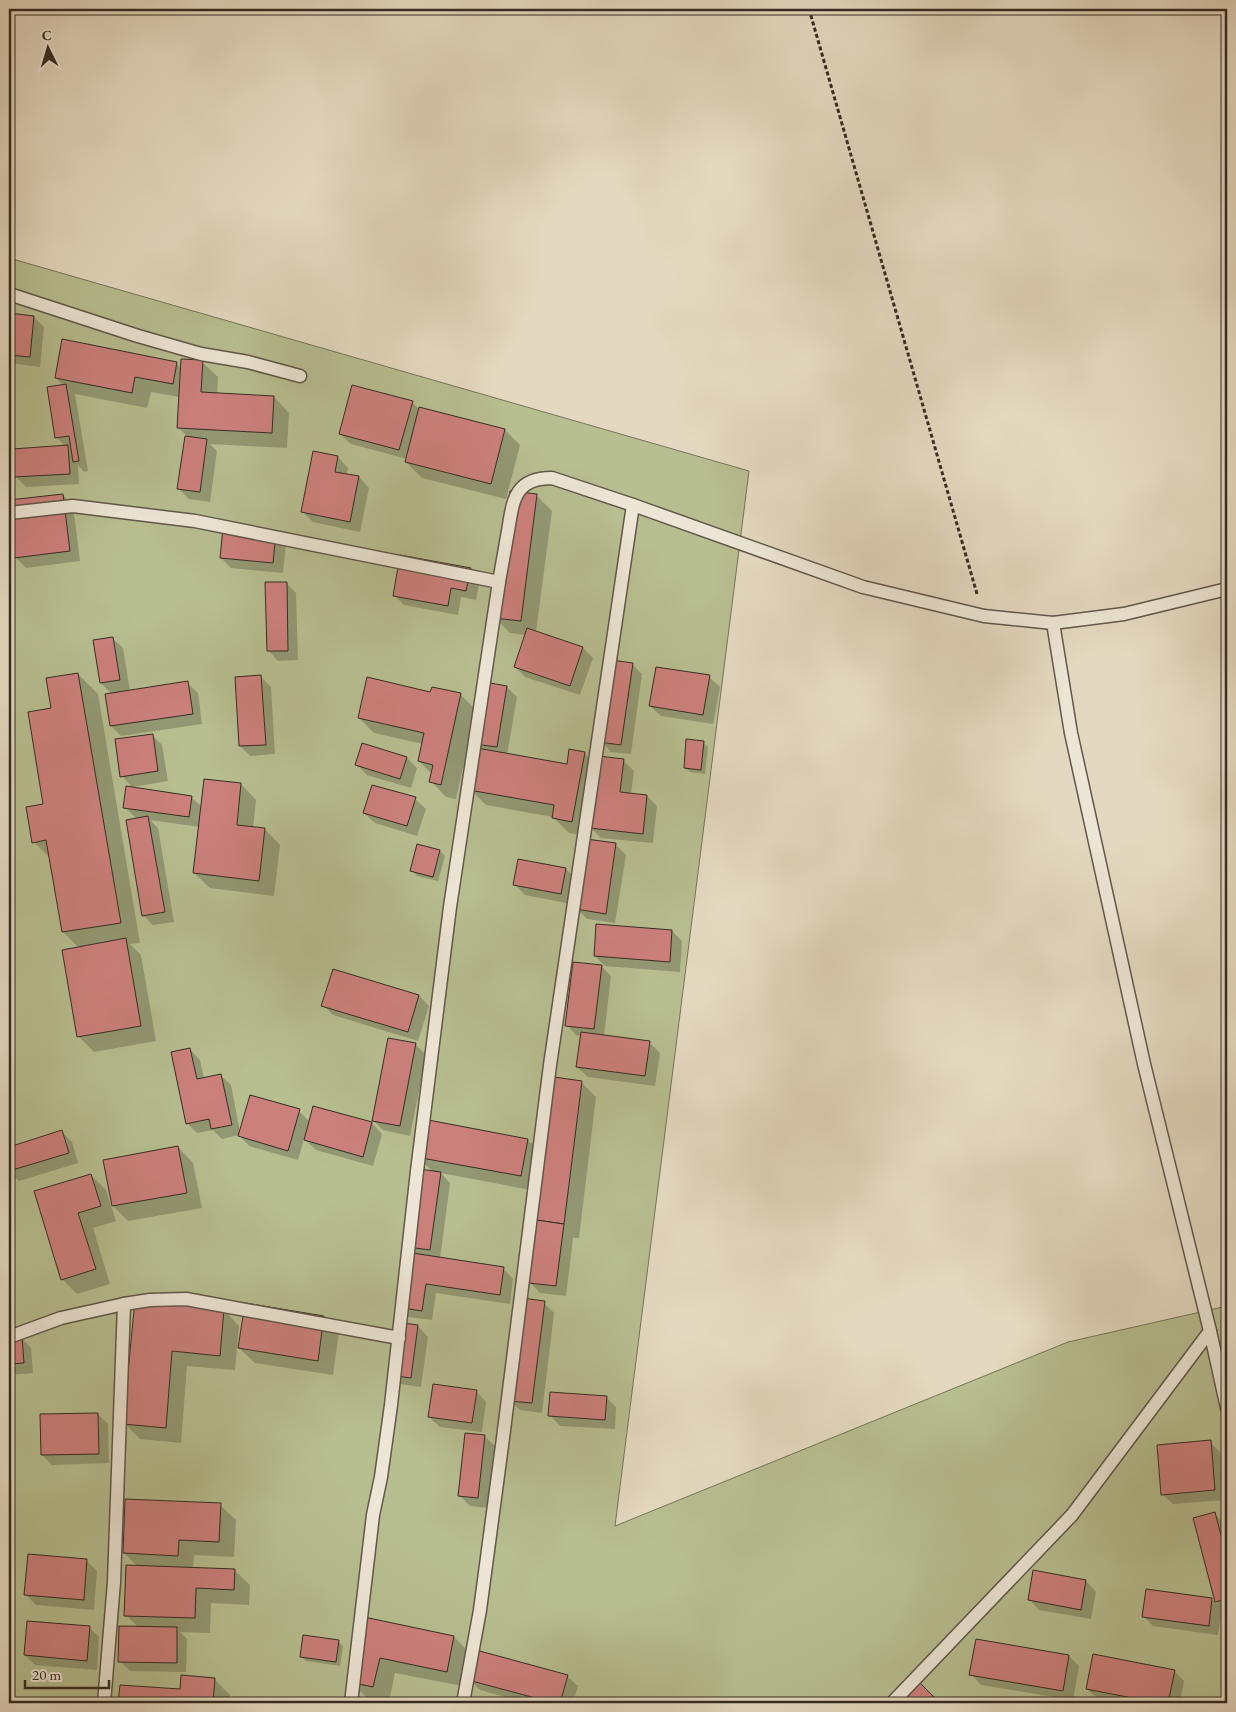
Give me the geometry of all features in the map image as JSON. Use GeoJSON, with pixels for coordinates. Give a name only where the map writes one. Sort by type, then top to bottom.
{"type":"FeatureCollection","features":[{"type":"Feature","properties":{"kind":"lane"},"geometry":{"type":"LineString","coordinates":[[9,294],[200,354],[248,362],[300,376]]}},
{"type":"Feature","properties":{"kind":"lane"},"geometry":{"type":"LineString","coordinates":[[351,1703],[372,1525],[381,1477],[399,1338],[417,1171],[450,907],[479,705],[513,498],[528,483],[541,478],[552,478],[863,587],[984,616],[1053,623],[1124,614],[1227,590]]}},
{"type":"Feature","properties":{"kind":"lane"},"geometry":{"type":"LineString","coordinates":[[463,1703],[481,1600],[550,1065],[633,505]]}},
{"type":"Feature","properties":{"kind":"lane"},"geometry":{"type":"LineString","coordinates":[[9,513],[73,506],[195,521],[499,582]]}},
{"type":"Feature","properties":{"kind":"lane"},"geometry":{"type":"LineString","coordinates":[[1053,623],[1071,733],[1138,1034],[1227,1408]]}},
{"type":"Feature","properties":{"kind":"lane"},"geometry":{"type":"LineString","coordinates":[[9,1336],[61,1318],[124,1304],[150,1300],[186,1299],[399,1338]]}},
{"type":"Feature","properties":{"kind":"lane"},"geometry":{"type":"LineString","coordinates":[[104,1703],[114,1582],[124,1304]]}},
{"type":"Feature","properties":{"kind":"lane"},"geometry":{"type":"LineString","coordinates":[[892,1703],[1072,1515],[1210,1331]]}},
{"type":"Feature","properties":{"kind":"path"},"geometry":{"type":"LineString","coordinates":[[808,9],[984,616]]}},
{"type":"Feature","properties":{"kind":"green space"},"geometry":{"type":"Polygon","coordinates":[[[9,258],[749,471],[615,1526],[1068,1342],[1227,1306],[1227,1703],[9,1703],[9,258]]]}},
{"type":"Feature","properties":{"kind":"building"},"geometry":{"type":"Polygon","coordinates":[[[9,313],[34,316],[30,357],[9,355],[9,313]]]}},
{"type":"Feature","properties":{"kind":"building"},"geometry":{"type":"Polygon","coordinates":[[[62,339],[177,362],[173,384],[135,377],[132,393],[55,378],[62,339]]]}},
{"type":"Feature","properties":{"kind":"building"},"geometry":{"type":"Polygon","coordinates":[[[181,359],[203,360],[201,392],[274,396],[272,433],[177,428],[181,359]]]}},
{"type":"Feature","properties":{"kind":"building"},"geometry":{"type":"Polygon","coordinates":[[[66,384],[79,461],[73,462],[69,436],[55,438],[47,387],[66,384]]]}},
{"type":"Feature","properties":{"kind":"building"},"geometry":{"type":"Polygon","coordinates":[[[352,385],[413,401],[399,450],[339,434],[352,385]]]}},
{"type":"Feature","properties":{"kind":"building"},"geometry":{"type":"Polygon","coordinates":[[[419,407],[505,429],[491,484],[405,462],[419,407]]]}},
{"type":"Feature","properties":{"kind":"building"},"geometry":{"type":"Polygon","coordinates":[[[185,436],[207,439],[200,492],[177,489],[185,436]]]}},
{"type":"Feature","properties":{"kind":"building"},"geometry":{"type":"Polygon","coordinates":[[[68,445],[70,474],[14,477],[12,449],[68,445]]]}},
{"type":"Feature","properties":{"kind":"building"},"geometry":{"type":"Polygon","coordinates":[[[313,451],[338,456],[335,472],[359,476],[350,522],[301,512],[313,451]]]}},
{"type":"Feature","properties":{"kind":"building"},"geometry":{"type":"Polygon","coordinates":[[[510,491],[537,494],[521,621],[493,618],[510,491]]]}},
{"type":"Feature","properties":{"kind":"building"},"geometry":{"type":"Polygon","coordinates":[[[63,494],[70,551],[14,558],[9,500],[63,494]]]}},
{"type":"Feature","properties":{"kind":"building"},"geometry":{"type":"Polygon","coordinates":[[[223,527],[276,532],[273,563],[220,558],[223,527]]]}},
{"type":"Feature","properties":{"kind":"building"},"geometry":{"type":"Polygon","coordinates":[[[400,555],[471,568],[466,591],[451,588],[448,606],[393,596],[400,555]]]}},
{"type":"Feature","properties":{"kind":"building"},"geometry":{"type":"Polygon","coordinates":[[[265,582],[287,582],[288,651],[267,651],[265,582]]]}},
{"type":"Feature","properties":{"kind":"building"},"geometry":{"type":"Polygon","coordinates":[[[527,628],[583,647],[570,686],[514,667],[527,628]]]}},
{"type":"Feature","properties":{"kind":"building"},"geometry":{"type":"Polygon","coordinates":[[[113,637],[120,680],[100,683],[93,640],[113,637]]]}},
{"type":"Feature","properties":{"kind":"building"},"geometry":{"type":"Polygon","coordinates":[[[611,660],[633,663],[621,745],[599,742],[611,660]]]}},
{"type":"Feature","properties":{"kind":"building"},"geometry":{"type":"Polygon","coordinates":[[[656,667],[710,675],[703,715],[649,706],[656,667]]]}},
{"type":"Feature","properties":{"kind":"building"},"geometry":{"type":"Polygon","coordinates":[[[78,673],[121,923],[62,932],[46,840],[32,843],[26,807],[43,804],[28,712],[51,708],[46,678],[78,673]]]}},
{"type":"Feature","properties":{"kind":"building"},"geometry":{"type":"Polygon","coordinates":[[[261,675],[266,745],[239,746],[235,677],[261,675]]]}},
{"type":"Feature","properties":{"kind":"building"},"geometry":{"type":"Polygon","coordinates":[[[367,677],[430,692],[432,687],[461,693],[441,785],[429,782],[433,765],[418,761],[424,733],[358,718],[367,677]]]}},
{"type":"Feature","properties":{"kind":"building"},"geometry":{"type":"Polygon","coordinates":[[[188,681],[193,714],[110,726],[105,694],[188,681]]]}},
{"type":"Feature","properties":{"kind":"building"},"geometry":{"type":"Polygon","coordinates":[[[484,682],[507,686],[497,747],[474,744],[484,682]]]}},
{"type":"Feature","properties":{"kind":"building"},"geometry":{"type":"Polygon","coordinates":[[[153,734],[158,771],[120,777],[115,739],[153,734]]]}},
{"type":"Feature","properties":{"kind":"building"},"geometry":{"type":"Polygon","coordinates":[[[686,739],[704,741],[701,770],[684,768],[686,739]]]}},
{"type":"Feature","properties":{"kind":"building"},"geometry":{"type":"Polygon","coordinates":[[[362,743],[407,757],[400,779],[355,765],[362,743]]]}},
{"type":"Feature","properties":{"kind":"building"},"geometry":{"type":"Polygon","coordinates":[[[477,748],[567,764],[569,749],[585,752],[572,822],[552,818],[554,805],[469,790],[477,748]]]}},
{"type":"Feature","properties":{"kind":"building"},"geometry":{"type":"Polygon","coordinates":[[[598,756],[624,759],[620,792],[647,795],[643,834],[590,828],[598,756]]]}},
{"type":"Feature","properties":{"kind":"building"},"geometry":{"type":"Polygon","coordinates":[[[204,779],[241,783],[237,825],[265,828],[259,881],[193,873],[204,779]]]}},
{"type":"Feature","properties":{"kind":"building"},"geometry":{"type":"Polygon","coordinates":[[[372,785],[416,797],[407,826],[363,813],[372,785]]]}},
{"type":"Feature","properties":{"kind":"building"},"geometry":{"type":"Polygon","coordinates":[[[126,786],[192,796],[189,817],[123,808],[126,786]]]}},
{"type":"Feature","properties":{"kind":"building"},"geometry":{"type":"Polygon","coordinates":[[[148,816],[165,912],[142,916],[126,820],[148,816]]]}},
{"type":"Feature","properties":{"kind":"building"},"geometry":{"type":"Polygon","coordinates":[[[586,839],[616,843],[606,914],[576,909],[586,839]]]}},
{"type":"Feature","properties":{"kind":"building"},"geometry":{"type":"Polygon","coordinates":[[[417,844],[440,850],[433,877],[410,871],[417,844]]]}},
{"type":"Feature","properties":{"kind":"building"},"geometry":{"type":"Polygon","coordinates":[[[518,859],[566,868],[561,894],[513,885],[518,859]]]}},
{"type":"Feature","properties":{"kind":"building"},"geometry":{"type":"Polygon","coordinates":[[[596,924],[672,930],[670,962],[594,956],[596,924]]]}},
{"type":"Feature","properties":{"kind":"building"},"geometry":{"type":"Polygon","coordinates":[[[126,938],[141,1026],[77,1037],[62,950],[126,938]]]}},
{"type":"Feature","properties":{"kind":"building"},"geometry":{"type":"Polygon","coordinates":[[[573,962],[602,965],[594,1029],[565,1026],[573,962]]]}},
{"type":"Feature","properties":{"kind":"building"},"geometry":{"type":"Polygon","coordinates":[[[333,969],[419,995],[408,1032],[321,1006],[333,969]]]}},
{"type":"Feature","properties":{"kind":"building"},"geometry":{"type":"Polygon","coordinates":[[[581,1032],[650,1041],[645,1076],[576,1067],[581,1032]]]}},
{"type":"Feature","properties":{"kind":"building"},"geometry":{"type":"Polygon","coordinates":[[[388,1038],[416,1043],[400,1126],[372,1121],[388,1038]]]}},
{"type":"Feature","properties":{"kind":"building"},"geometry":{"type":"Polygon","coordinates":[[[190,1048],[197,1079],[221,1074],[232,1125],[211,1129],[209,1119],[186,1124],[171,1052],[190,1048]]]}},
{"type":"Feature","properties":{"kind":"building"},"geometry":{"type":"Polygon","coordinates":[[[554,1077],[582,1081],[564,1224],[536,1220],[554,1077]]]}},
{"type":"Feature","properties":{"kind":"building"},"geometry":{"type":"Polygon","coordinates":[[[250,1095],[300,1109],[288,1151],[238,1136],[250,1095]]]}},
{"type":"Feature","properties":{"kind":"building"},"geometry":{"type":"Polygon","coordinates":[[[313,1106],[372,1122],[363,1157],[304,1140],[313,1106]]]}},
{"type":"Feature","properties":{"kind":"building"},"geometry":{"type":"Polygon","coordinates":[[[423,1119],[528,1139],[521,1176],[416,1157],[423,1119]]]}},
{"type":"Feature","properties":{"kind":"building"},"geometry":{"type":"Polygon","coordinates":[[[62,1130],[69,1153],[9,1171],[9,1147],[62,1130]]]}},
{"type":"Feature","properties":{"kind":"building"},"geometry":{"type":"Polygon","coordinates":[[[178,1146],[187,1193],[112,1206],[103,1160],[178,1146]]]}},
{"type":"Feature","properties":{"kind":"building"},"geometry":{"type":"Polygon","coordinates":[[[419,1169],[441,1172],[430,1250],[408,1247],[419,1169]]]}},
{"type":"Feature","properties":{"kind":"building"},"geometry":{"type":"Polygon","coordinates":[[[91,1174],[101,1206],[78,1213],[96,1269],[61,1280],[34,1191],[91,1174]]]}},
{"type":"Feature","properties":{"kind":"building"},"geometry":{"type":"Polygon","coordinates":[[[536,1220],[564,1224],[556,1286],[529,1283],[536,1220]]]}},
{"type":"Feature","properties":{"kind":"building"},"geometry":{"type":"Polygon","coordinates":[[[406,1252],[504,1267],[500,1295],[426,1284],[422,1311],[397,1307],[406,1252]]]}},
{"type":"Feature","properties":{"kind":"building"},"geometry":{"type":"Polygon","coordinates":[[[521,1298],[545,1301],[532,1403],[509,1401],[521,1298]]]}},
{"type":"Feature","properties":{"kind":"building"},"geometry":{"type":"Polygon","coordinates":[[[135,1300],[224,1309],[220,1356],[172,1351],[166,1428],[123,1424],[135,1300]]]}},
{"type":"Feature","properties":{"kind":"building"},"geometry":{"type":"Polygon","coordinates":[[[245,1303],[324,1316],[318,1361],[238,1348],[245,1303]]]}},
{"type":"Feature","properties":{"kind":"building"},"geometry":{"type":"Polygon","coordinates":[[[396,1322],[418,1325],[411,1378],[389,1375],[396,1322]]]}},
{"type":"Feature","properties":{"kind":"building"},"geometry":{"type":"Polygon","coordinates":[[[22,1336],[24,1363],[9,1364],[9,1337],[22,1336]]]}},
{"type":"Feature","properties":{"kind":"building"},"geometry":{"type":"Polygon","coordinates":[[[433,1384],[477,1390],[472,1423],[428,1417],[433,1384]]]}},
{"type":"Feature","properties":{"kind":"building"},"geometry":{"type":"Polygon","coordinates":[[[550,1392],[607,1396],[605,1420],[548,1416],[550,1392]]]}},
{"type":"Feature","properties":{"kind":"building"},"geometry":{"type":"Polygon","coordinates":[[[98,1413],[99,1454],[41,1455],[40,1414],[98,1413]]]}},
{"type":"Feature","properties":{"kind":"building"},"geometry":{"type":"Polygon","coordinates":[[[465,1433],[485,1435],[478,1498],[458,1496],[465,1433]]]}},
{"type":"Feature","properties":{"kind":"building"},"geometry":{"type":"Polygon","coordinates":[[[1211,1440],[1215,1490],[1161,1495],[1157,1445],[1211,1440]]]}},
{"type":"Feature","properties":{"kind":"building"},"geometry":{"type":"Polygon","coordinates":[[[125,1499],[221,1503],[219,1542],[179,1540],[178,1556],[123,1553],[125,1499]]]}},
{"type":"Feature","properties":{"kind":"building"},"geometry":{"type":"Polygon","coordinates":[[[1215,1512],[1227,1559],[1227,1599],[1215,1602],[1193,1518],[1215,1512]]]}},
{"type":"Feature","properties":{"kind":"building"},"geometry":{"type":"Polygon","coordinates":[[[28,1554],[87,1559],[84,1600],[24,1595],[28,1554]]]}},
{"type":"Feature","properties":{"kind":"building"},"geometry":{"type":"Polygon","coordinates":[[[126,1565],[235,1569],[234,1590],[196,1588],[195,1618],[124,1616],[126,1565]]]}},
{"type":"Feature","properties":{"kind":"building"},"geometry":{"type":"Polygon","coordinates":[[[1033,1570],[1086,1580],[1081,1610],[1028,1600],[1033,1570]]]}},
{"type":"Feature","properties":{"kind":"building"},"geometry":{"type":"Polygon","coordinates":[[[1146,1589],[1212,1598],[1209,1626],[1142,1617],[1146,1589]]]}},
{"type":"Feature","properties":{"kind":"building"},"geometry":{"type":"Polygon","coordinates":[[[364,1617],[454,1636],[447,1672],[380,1658],[373,1687],[349,1682],[364,1617]]]}},
{"type":"Feature","properties":{"kind":"building"},"geometry":{"type":"Polygon","coordinates":[[[27,1621],[90,1626],[87,1661],[24,1655],[27,1621]]]}},
{"type":"Feature","properties":{"kind":"building"},"geometry":{"type":"Polygon","coordinates":[[[119,1626],[177,1627],[177,1663],[118,1662],[119,1626]]]}},
{"type":"Feature","properties":{"kind":"building"},"geometry":{"type":"Polygon","coordinates":[[[303,1635],[339,1640],[336,1662],[300,1657],[303,1635]]]}},
{"type":"Feature","properties":{"kind":"building"},"geometry":{"type":"Polygon","coordinates":[[[976,1639],[1069,1655],[1063,1691],[969,1675],[976,1639]]]}},
{"type":"Feature","properties":{"kind":"building"},"geometry":{"type":"Polygon","coordinates":[[[476,1650],[568,1675],[560,1703],[468,1680],[476,1650]]]}},
{"type":"Feature","properties":{"kind":"building"},"geometry":{"type":"Polygon","coordinates":[[[1093,1654],[1175,1670],[1168,1703],[1158,1703],[1086,1689],[1093,1654]]]}},
{"type":"Feature","properties":{"kind":"building"},"geometry":{"type":"Polygon","coordinates":[[[181,1675],[215,1678],[213,1703],[118,1703],[120,1685],[180,1689],[181,1675]]]}},
{"type":"Feature","properties":{"kind":"building"},"geometry":{"type":"Polygon","coordinates":[[[917,1680],[936,1699],[932,1703],[894,1703],[917,1680]]]}},
{"type":"Feature","properties":{"kind":"building"},"geometry":{"type":"Polygon","coordinates":[[[300,1700],[330,1703],[300,1703],[300,1700]]]}}]}
